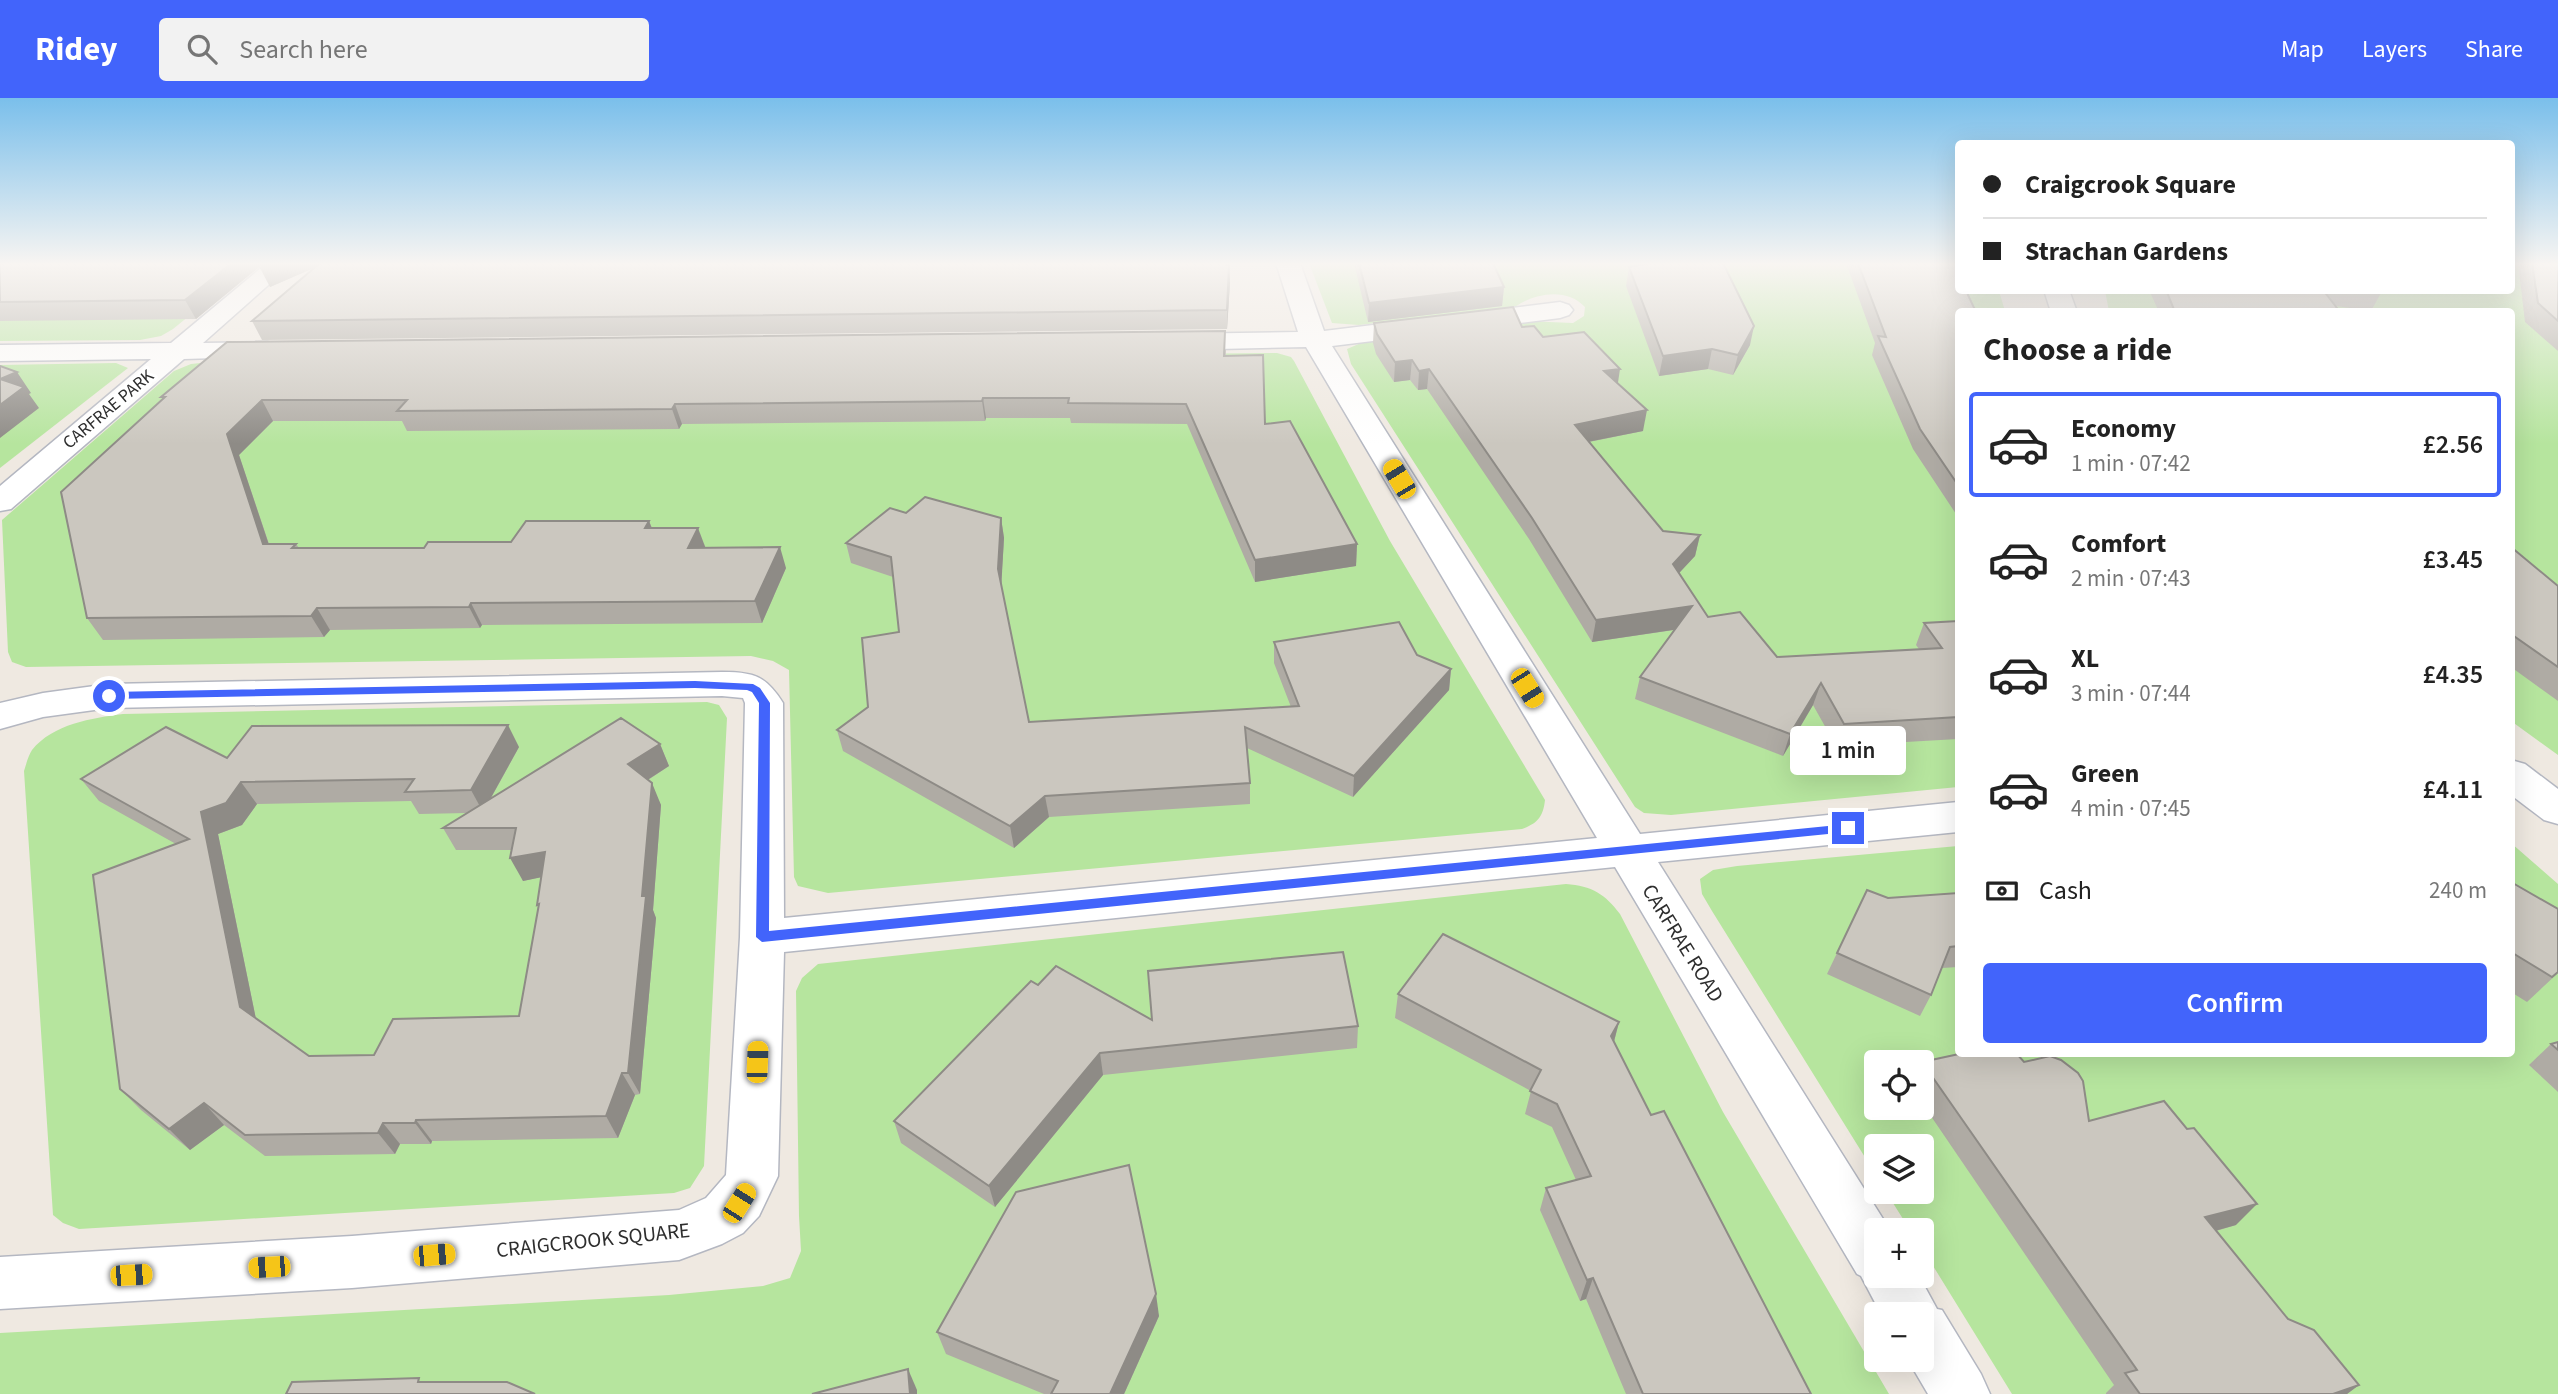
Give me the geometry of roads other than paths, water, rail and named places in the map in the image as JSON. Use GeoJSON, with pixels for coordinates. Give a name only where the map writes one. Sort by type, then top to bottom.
{"type":"FeatureCollection","features":[{"type":"Feature","properties":{"kind":"street","name":"CARFRAE PARK"},"geometry":{"type":"LineString","coordinates":[[0,502],[210,323]]}},
{"type":"Feature","properties":{"kind":"street","name":"CARFRAE ROAD"},"geometry":{"type":"LineString","coordinates":[[1308,323],[1314,340],[1864,1237]]}},
{"type":"Feature","properties":{"kind":"street"},"geometry":{"type":"LineString","coordinates":[[1156,342],[1314,340],[1449,323]]}},
{"type":"Feature","properties":{"kind":"street"},"geometry":{"type":"LineString","coordinates":[[0,353],[293,350]]}},
{"type":"Feature","properties":{"kind":"street","name":"CRAIGCROOK SQUARE"},"geometry":{"type":"LineString","coordinates":[[0,716],[74,699],[120,695],[695,684],[749,687],[756,690],[764,703],[762,937],[752,1176],[739,1203],[722,1218],[702,1229],[679,1235],[352,1262],[0,1283]]}},
{"type":"Feature","properties":{"kind":"street"},"geometry":{"type":"LineString","coordinates":[[2515,777],[2558,810]]}},
{"type":"Feature","properties":{"kind":"street"},"geometry":{"type":"LineString","coordinates":[[762,937],[1955,817]]}},
{"type":"Feature","properties":{"kind":"street"},"geometry":{"type":"LineString","coordinates":[[1934,1350],[1961,1394]]}}]}
